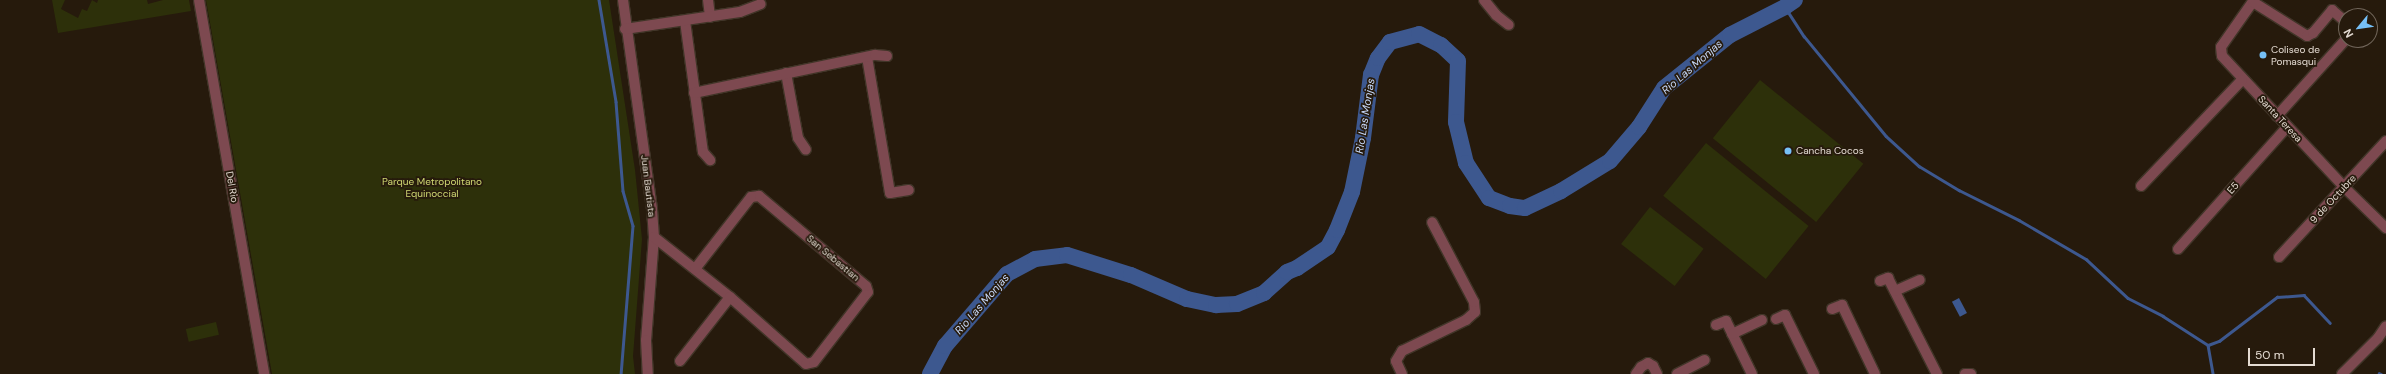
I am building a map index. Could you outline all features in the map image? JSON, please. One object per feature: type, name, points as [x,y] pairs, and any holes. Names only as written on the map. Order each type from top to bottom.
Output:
[{"type":"street","name":"Del Rio","points":[[199,0],[264,374]]},
{"type":"street","name":"Juan Bautista","points":[[623,0],[625,29],[649,189],[654,238],[646,340],[648,374]]},
{"type":"street","points":[[708,0],[710,17]]},
{"type":"street","points":[[1484,0],[1496,15],[1509,25]]},
{"type":"street","points":[[2253,1],[2306,36],[2313,33],[2332,10],[2338,15]]},
{"type":"street","name":"Santa Teresa","points":[[2253,1],[2220,50],[2222,56],[2242,80],[2344,187],[2386,228]]},
{"type":"street","points":[[625,29],[685,22],[740,12],[761,4]]},
{"type":"street","points":[[685,22],[703,152],[710,160]]},
{"type":"street","points":[[2277,116],[2338,48]]},
{"type":"street","points":[[694,93],[867,57],[875,54],[886,56]]},
{"type":"street","points":[[867,57],[890,193],[909,190]]},
{"type":"street","points":[[786,73],[798,138],[806,150]]},
{"type":"street","points":[[2142,186],[2242,80]]},
{"type":"street","name":"E5","points":[[2178,249],[2287,127]]},
{"type":"street","name":"9 de Octubre","points":[[2279,257],[2386,140]]},
{"type":"street","name":"San Sebastian","points":[[654,238],[730,297],[806,364],[814,362],[868,292],[866,286],[759,196],[751,197],[695,269]]},
{"type":"street","points":[[1402,374],[1396,361],[1402,351],[1466,320],[1475,312],[1474,302],[1432,222]]},
{"type":"street","points":[[1880,281],[1888,278],[1937,374]]},
{"type":"street","points":[[1895,291],[1920,280]]},
{"type":"street","points":[[680,361],[730,297]]},
{"type":"street","points":[[1832,309],[1842,305],[1875,374]]},
{"type":"street","points":[[1776,319],[1785,315],[1814,374]]},
{"type":"street","points":[[1732,334],[1762,320]]},
{"type":"street","points":[[1716,325],[1726,321],[1752,374]]},
{"type":"street","points":[[2342,374],[2368,348],[2386,326]]},
{"type":"street","points":[[1677,374],[1705,360]]},
{"type":"street","points":[[1638,373],[1641,367],[1648,363],[1653,366],[1657,374]]},
{"type":"street","points":[[1965,374],[1971,374]]},
{"type":"green space","points":[[52,0],[65,0],[61,9],[78,18],[82,9],[87,11],[92,0],[97,3],[98,0],[147,0],[148,4],[163,0],[189,0],[191,11],[58,33]]},
{"type":"green space","name":"Parque Metropolitano Equinoccial","points":[[206,0],[609,0],[635,170],[642,239],[633,356],[635,374],[272,374]]},
{"type":"green space","name":"Cancha Cocos","points":[[1760,80],[1863,164],[1816,222],[1713,138]]},
{"type":"green space","points":[[1706,143],[1809,226],[1766,279],[1663,196]]},
{"type":"green space","points":[[1650,207],[1704,249],[1675,286],[1621,244]]},
{"type":"green space","points":[[216,322],[219,335],[189,342],[186,329]]},
{"type":"water","points":[[1959,298],[1967,313],[1960,317],[1952,302]]},
{"type":"waterway","points":[[599,0],[616,102],[623,191],[633,226],[621,374]]},
{"type":"waterway","name":"Rio Las Monjas","points":[[930,374],[945,346],[1007,274],[1035,259],[1067,255],[1131,275],[1187,299],[1216,305],[1237,304],[1264,293],[1287,272],[1297,268],[1328,247],[1337,230],[1352,192],[1363,138],[1371,75],[1378,58],[1390,42],[1419,34],[1441,45],[1458,61],[1456,122],[1466,163],[1489,198],[1510,206],[1525,208],[1561,191],[1610,161],[1639,127],[1664,88],[1730,35],[1785,7],[1795,0]]},
{"type":"waterway","points":[[1785,7],[1804,36],[1886,136],[1919,166],[1959,190],[2019,220],[2086,259],[2128,298],[2163,316],[2208,345],[2219,341],[2277,297],[2304,295],[2330,323]]},
{"type":"waterway","points":[[2208,345],[2213,374]]},
{"type":"place","name":"Coliseo de Pomasqui","points":[[2263,55]]},
{"type":"place","name":"Cancha Cocos","points":[[1788,151]]}]
